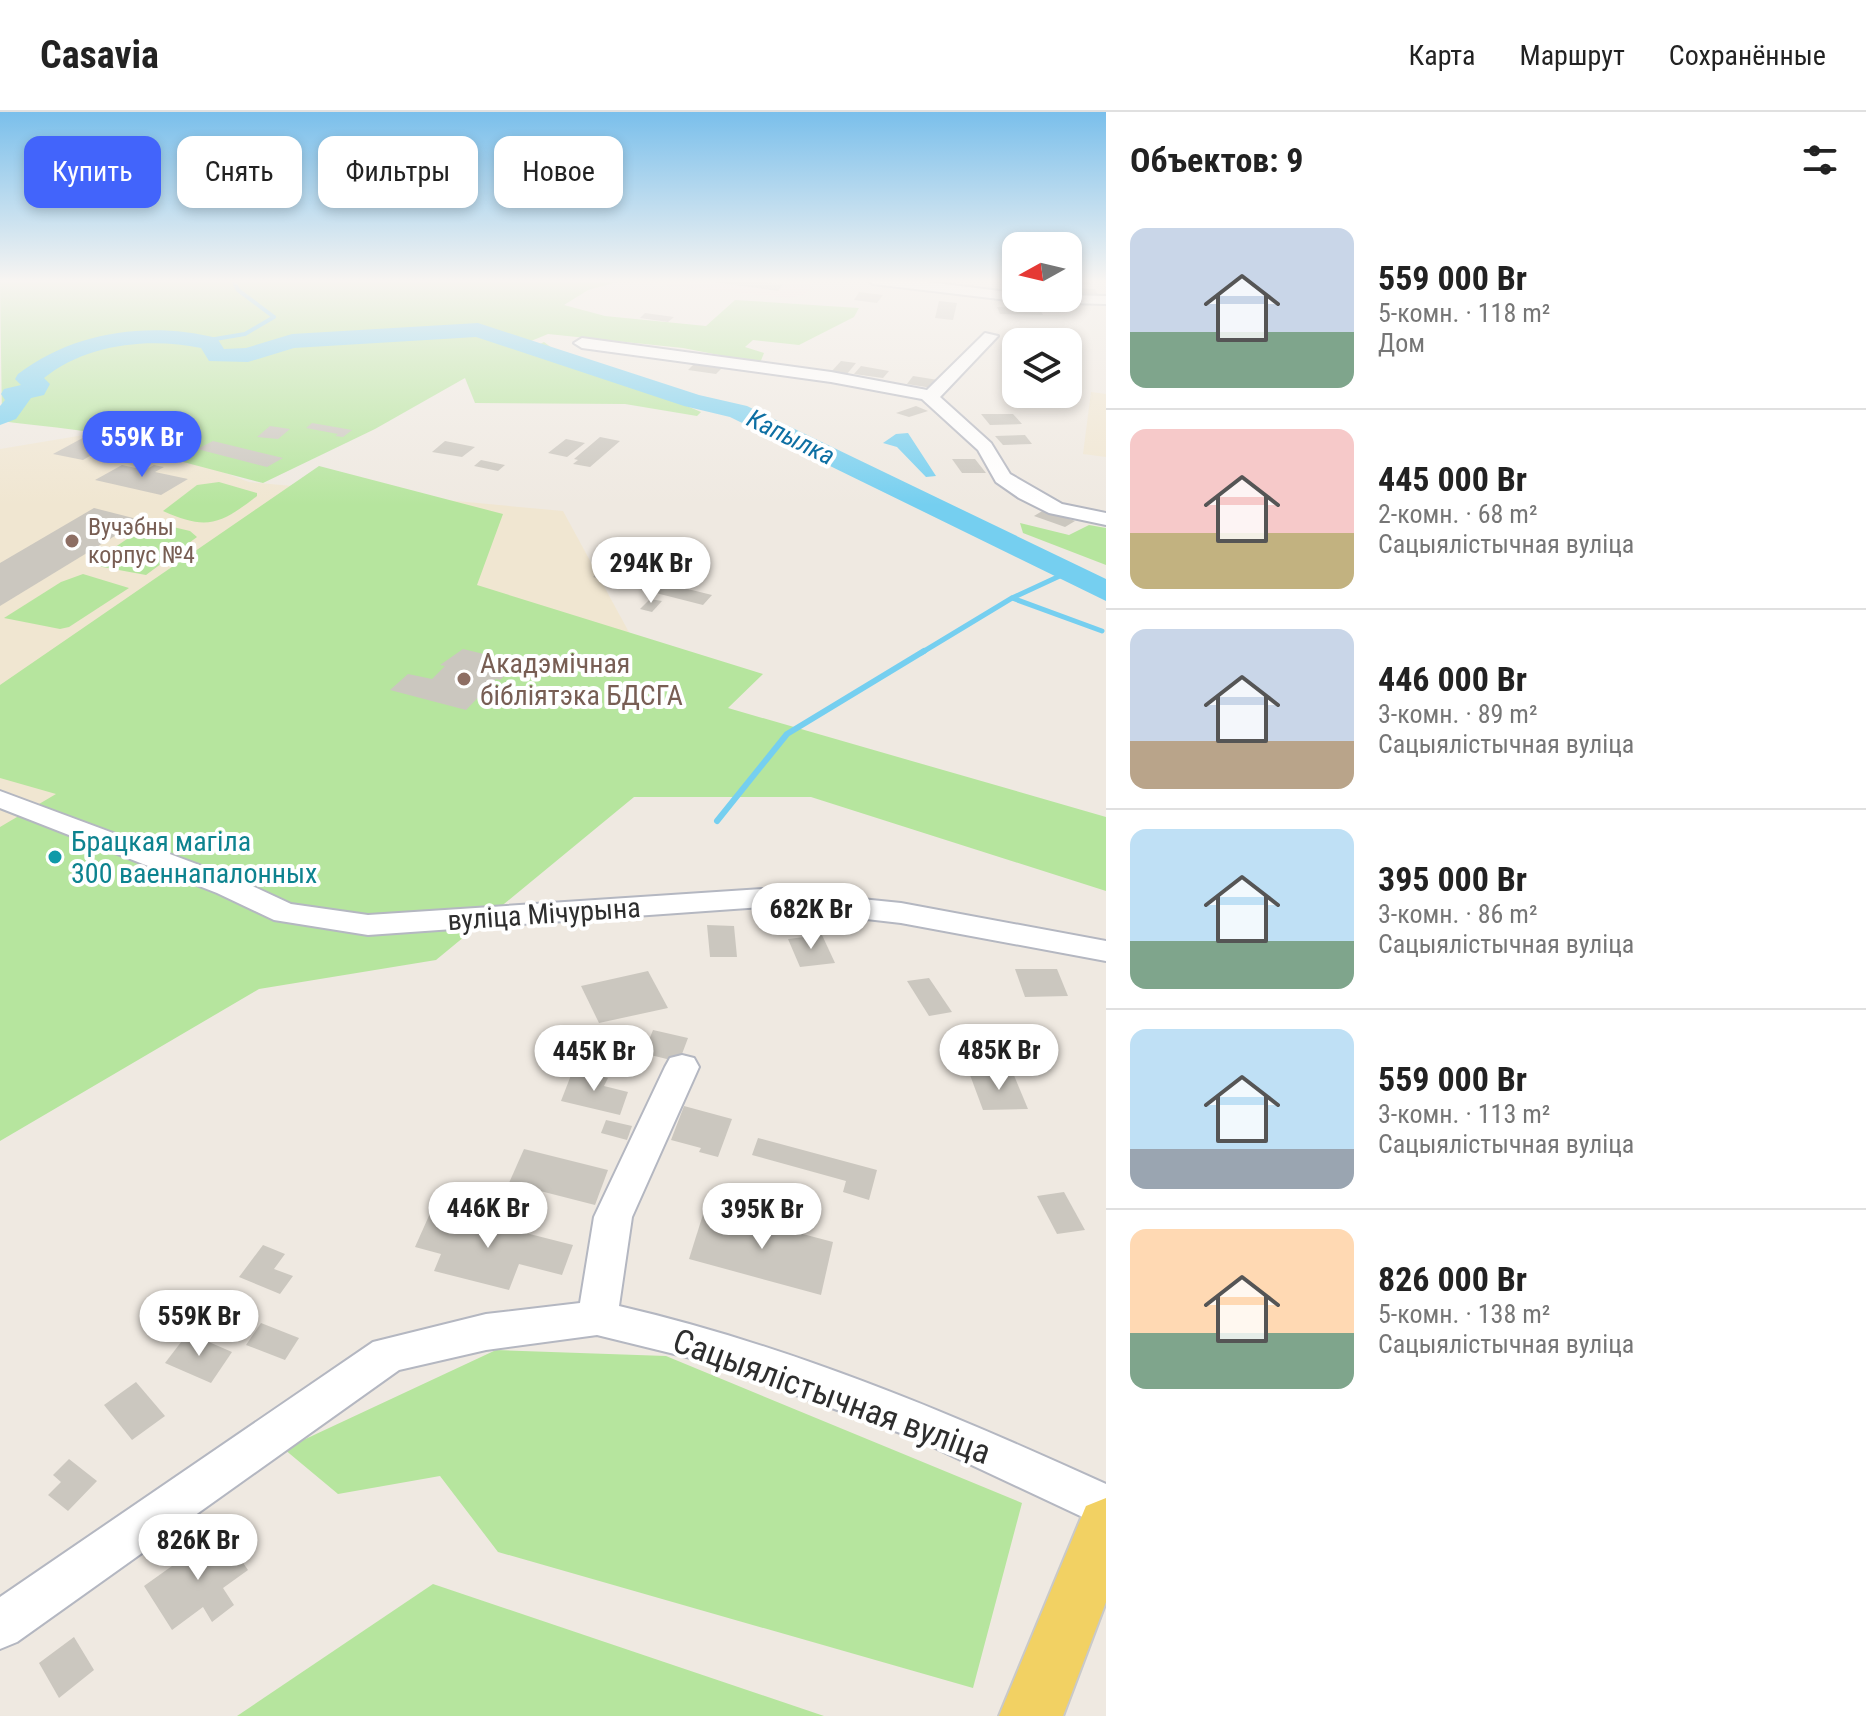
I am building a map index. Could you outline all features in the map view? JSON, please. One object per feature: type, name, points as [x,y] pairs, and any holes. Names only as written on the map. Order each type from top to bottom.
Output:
[{"type":"main road","points":[[1031,1716],[1106,1526]]},
{"type":"street","points":[[669,355],[831,377],[928,395],[937,392],[972,355]]},
{"type":"street","points":[[928,395],[985,447],[1003,478],[1056,509],[1106,519]]},
{"type":"street","name":"вуліца Мічурына","points":[[0,799],[227,886],[285,913],[368,925],[762,898],[901,913],[1106,951]]},
{"type":"street","points":[[597,1318],[613,1217],[682,1067]]},
{"type":"street","name":"Сацыялістычная вуліца","points":[[0,1625],[388,1355],[486,1332],[597,1318],[704,1343],[927,1423],[1106,1506]]},
{"type":"shaded area","points":[[1091,392],[1106,394],[1106,457],[1083,454]]},
{"type":"shaded area","points":[[90,434],[168,451],[249,482],[563,511],[692,748],[0,868],[0,449]]},
{"type":"green space","points":[[1,355],[563,355],[600,374],[701,412],[697,416],[625,404],[475,403],[465,378],[375,429],[263,483],[172,459],[155,449],[114,436],[2,421]]},
{"type":"green space","points":[[718,355],[763,355],[760,363]]},
{"type":"green space","points":[[319,466],[503,514],[477,585],[763,674],[728,708],[1106,817],[1106,891],[811,797],[634,797],[436,960],[259,989],[0,1141],[0,827],[56,794],[0,778],[0,685]]},
{"type":"green space","points":[[219,482],[257,493],[257,496],[233,513],[213,522],[191,521],[163,511],[197,485]]},
{"type":"green space","points":[[152,522],[190,531],[197,537],[146,575],[97,566],[104,561],[105,554]]},
{"type":"green space","points":[[1020,523],[1069,535],[1089,525],[1106,528],[1106,565],[1023,533]]},
{"type":"green space","points":[[83,574],[129,588],[69,627],[60,629],[4,618],[61,582]]},
{"type":"green space","points":[[496,1350],[666,1356],[1022,1503],[973,1688],[498,1552],[440,1476],[338,1494],[284,1449]]},
{"type":"green space","points":[[433,1584],[824,1716],[237,1716]]},
{"type":"water","points":[[908,433],[936,476],[926,477],[897,447],[883,443],[896,434]]},
{"type":"building","points":[[841,361],[856,363],[847,374],[831,372]]},
{"type":"building","points":[[695,363],[723,367],[716,374],[688,370]]},
{"type":"building","points":[[861,366],[889,371],[883,378],[854,374]]},
{"type":"building","points":[[913,376],[938,380],[932,388],[907,384]]},
{"type":"building","points":[[916,406],[928,411],[909,417],[896,413]]},
{"type":"building","points":[[981,414],[1013,414],[1022,424],[990,425]]},
{"type":"building","points":[[312,423],[352,430],[343,437],[335,436],[338,434],[306,428]]},
{"type":"building","points":[[270,426],[290,429],[278,439],[257,437]]},
{"type":"building","points":[[90,434],[138,443],[115,457],[95,453],[83,460],[53,454]]},
{"type":"building","points":[[1025,435],[1032,444],[1003,445],[995,436]]},
{"type":"building","points":[[600,437],[620,441],[590,467],[573,464],[578,460],[574,459]]},
{"type":"building","points":[[566,439],[585,443],[567,457],[548,453]]},
{"type":"building","points":[[213,441],[283,458],[267,467],[197,449]]},
{"type":"building","points":[[445,441],[475,447],[462,457],[432,452]]},
{"type":"building","points":[[952,459],[975,459],[986,473],[962,473]]},
{"type":"building","points":[[481,460],[505,465],[498,471],[474,466]]},
{"type":"building","points":[[122,465],[145,470],[154,465],[164,467],[155,472],[188,479],[161,495],[95,480]]},
{"type":"building","name":"Вучэбны корпус №4","points":[[94,508],[141,520],[0,606],[0,563]]},
{"type":"building","points":[[1044,510],[1075,521],[1065,527],[1034,516]]},
{"type":"building","points":[[603,568],[712,595],[703,605],[593,577]]},
{"type":"building","points":[[650,599],[662,601],[652,612],[640,609]]},
{"type":"building","name":"Акадэмічная бібліятэка БДСГА","points":[[463,649],[513,661],[508,666],[513,668],[500,680],[496,679],[466,710],[390,690],[408,674],[432,679],[445,666],[440,665]]},
{"type":"building","points":[[707,925],[734,926],[737,957],[710,957]]},
{"type":"building","points":[[822,935],[835,963],[800,967],[788,939]]},
{"type":"building","points":[[1015,969],[1057,969],[1068,996],[1025,997]]},
{"type":"building","points":[[648,971],[668,1008],[599,1023],[581,986]]},
{"type":"building","points":[[929,978],[952,1012],[929,1016],[907,981]]},
{"type":"building","points":[[653,1030],[688,1038],[679,1062],[626,1049],[632,1035],[649,1040]]},
{"type":"building","points":[[573,1070],[608,1078],[604,1086],[628,1092],[620,1115],[561,1101]]},
{"type":"building","points":[[1013,1073],[1028,1109],[983,1110],[970,1075]]},
{"type":"building","points":[[684,1106],[732,1119],[718,1157],[699,1152],[701,1148],[671,1140]]},
{"type":"building","points":[[606,1120],[632,1126],[627,1140],[601,1133]]},
{"type":"building","points":[[758,1138],[877,1170],[869,1200],[843,1192],[846,1181],[752,1155]]},
{"type":"building","points":[[524,1149],[608,1170],[595,1205],[509,1183]]},
{"type":"building","points":[[1064,1192],[1085,1230],[1057,1234],[1037,1196]]},
{"type":"building","points":[[705,1208],[833,1242],[821,1295],[689,1259]]},
{"type":"building","points":[[432,1209],[573,1245],[562,1275],[519,1264],[509,1290],[434,1271],[441,1254],[415,1247]]},
{"type":"building","points":[[263,1245],[285,1254],[274,1269],[293,1276],[280,1294],[239,1277]]},
{"type":"building","points":[[261,1323],[299,1338],[285,1360],[246,1345]]},
{"type":"building","points":[[188,1333],[232,1352],[211,1383],[165,1363]]},
{"type":"building","points":[[136,1382],[165,1416],[132,1440],[104,1405]]},
{"type":"building","points":[[69,1459],[97,1481],[68,1511],[48,1495],[61,1482],[53,1475]]},
{"type":"building","points":[[221,1531],[248,1570],[223,1588],[234,1605],[212,1622],[203,1607],[172,1630],[144,1586]]},
{"type":"building","points":[[74,1637],[94,1670],[59,1698],[39,1663]]},
{"type":"waterway","name":"Капылка","points":[[0,417],[7,414],[19,398],[13,394],[35,390],[38,384],[27,379],[63,355]]},
{"type":"waterway","name":"Капылка","points":[[216,355],[248,355]]},
{"type":"waterway","name":"Капылка","points":[[553,355],[693,401],[738,411],[1106,591]]},
{"type":"waterway","points":[[1012,598],[1064,574]]},
{"type":"waterway","points":[[921,653],[1012,598]]},
{"type":"waterway","points":[[1012,598],[1102,631]]},
{"type":"waterway","points":[[717,821],[787,734],[924,651]]},
{"type":"place","name":"Вучэбны корпус №4","points":[[72,541]]},
{"type":"place","name":"Акадэмічная бібліятэка БДСГА","points":[[464,679]]},
{"type":"place","name":"Брацкая магіла 300 ваеннапалонных","points":[[55,857]]}]
